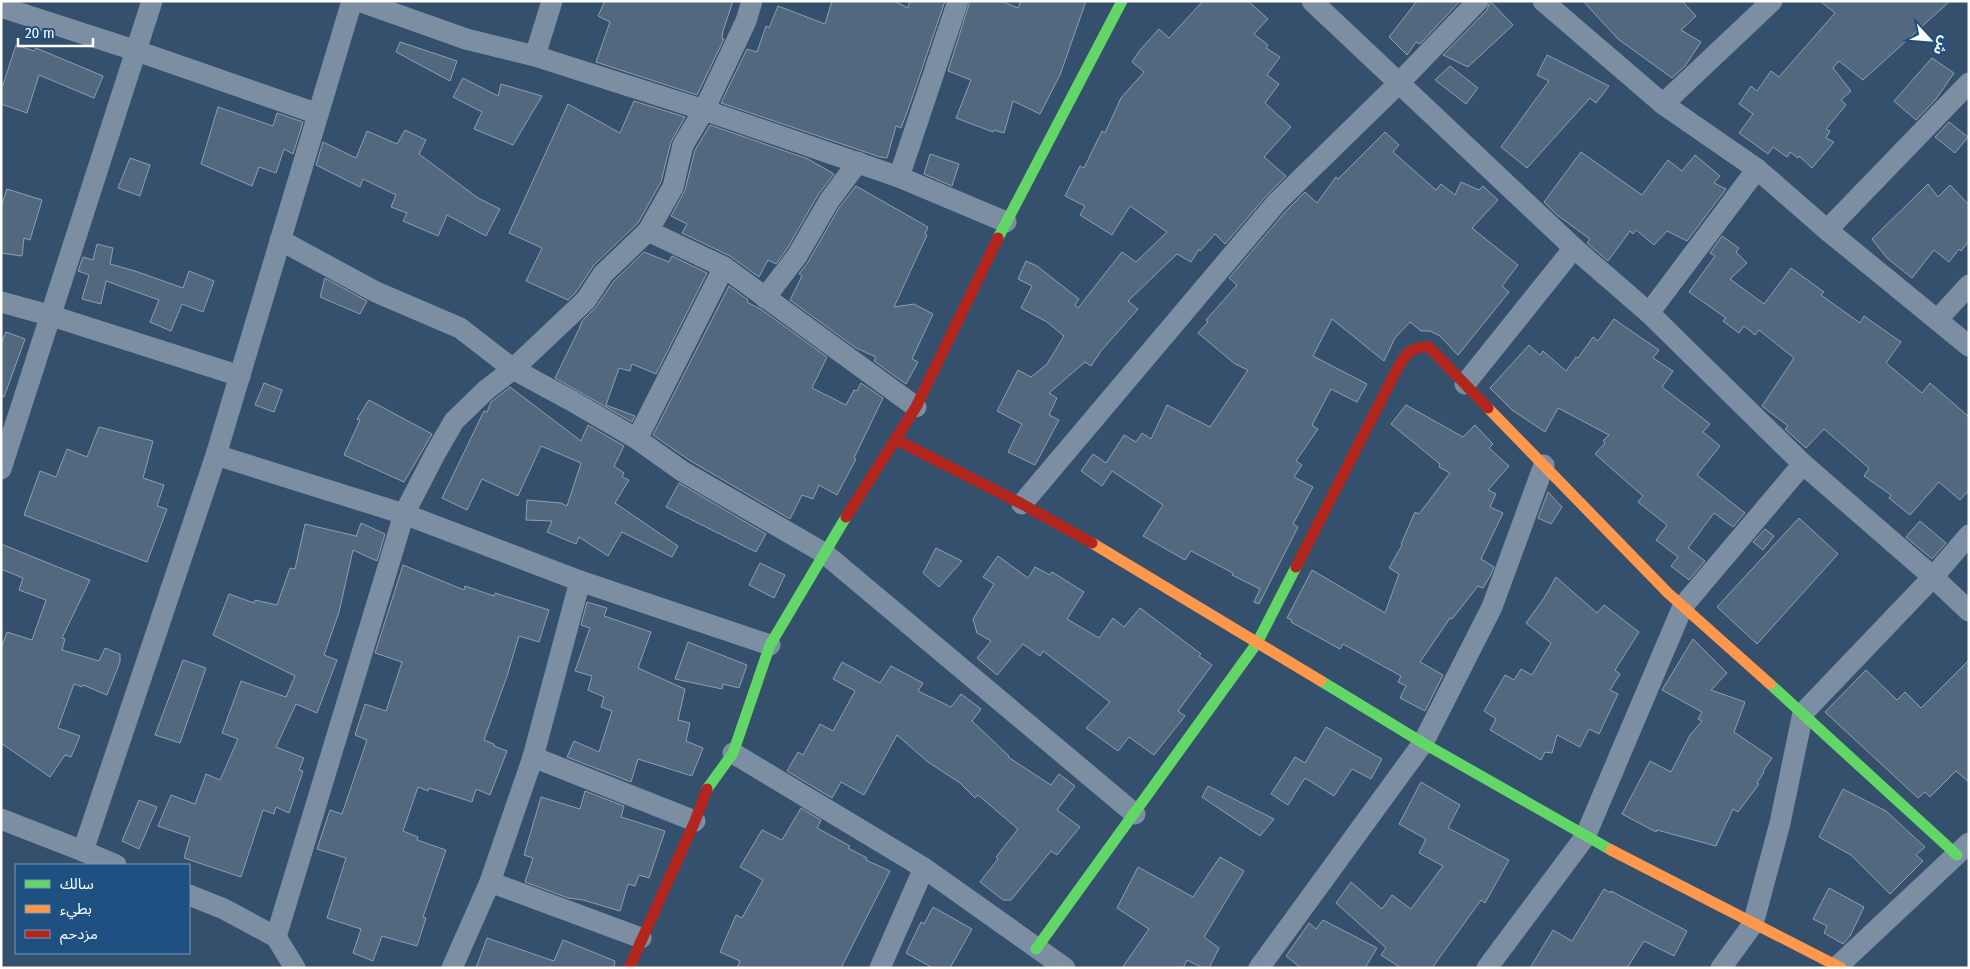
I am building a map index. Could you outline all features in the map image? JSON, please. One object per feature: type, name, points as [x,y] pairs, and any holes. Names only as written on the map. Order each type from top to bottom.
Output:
[{"type":"street","points":[[1,470],[152,1]]},
{"type":"street","points":[[83,852],[216,455],[352,1]]},
{"type":"street","points":[[359,1],[466,39],[535,56],[858,162],[899,177],[1006,222]]},
{"type":"street","points":[[535,56],[552,1]]},
{"type":"street","points":[[276,937],[404,514],[454,421],[486,390],[513,369],[586,300],[603,274],[648,230],[673,187],[683,145],[704,110],[746,21],[752,1]]},
{"type":"street","points":[[899,177],[958,1]]},
{"type":"street","points":[[629,968],[695,821],[706,791],[733,753],[770,646],[824,553],[916,407],[1006,222],[1122,1]]},
{"type":"street","points":[[1312,1],[1574,248],[1649,314],[1803,464],[1933,576],[1969,611]]},
{"type":"street","points":[[1022,504],[1277,202],[1398,84],[1478,1]]},
{"type":"street","points":[[1543,1],[1663,104],[1757,169],[1827,230],[1969,346]]},
{"type":"street","points":[[1663,104],[1772,1]]},
{"type":"street","points":[[1,7],[137,51],[318,114]]},
{"type":"street","points":[[1827,230],[1969,83]]},
{"type":"street","points":[[765,298],[797,256],[829,202],[858,162]]},
{"type":"street","points":[[1649,314],[1757,169]]},
{"type":"street","points":[[648,230],[724,267],[916,407]]},
{"type":"street","points":[[280,240],[376,292],[460,328],[513,369],[638,439],[682,471],[824,553],[1135,814]]},
{"type":"street","points":[[1465,384],[1574,248]]},
{"type":"street","points":[[638,439],[724,267]]},
{"type":"street","points":[[1937,320],[1969,285]]},
{"type":"street","points":[[1,302],[52,316],[240,376]]},
{"type":"street","points":[[895,438],[1092,543],[1257,643],[1423,743],[1585,837],[1840,967],[1963,849],[1803,713],[1668,593],[1429,347],[1421,346],[1408,350],[1397,369],[1257,643],[1036,949]]},
{"type":"street","points":[[216,455],[404,514],[580,581],[770,646]]},
{"type":"street","points":[[1486,968],[1585,837],[1683,606],[1803,464]]},
{"type":"street","points":[[1259,968],[1423,743],[1492,607],[1544,465]]},
{"type":"street","points":[[1721,968],[1753,924],[1780,823],[1803,713],[1933,576],[1969,535]]},
{"type":"street","points":[[452,968],[490,882],[533,757],[580,581]]},
{"type":"street","points":[[733,753],[924,868],[1065,968]]},
{"type":"street","points":[[533,757],[695,821]]},
{"type":"street","points":[[1,819],[113,864]]},
{"type":"street","points":[[880,968],[924,868]]},
{"type":"street","points":[[490,882],[641,938]]},
{"type":"street","points":[[190,895],[224,910],[276,937],[295,968]]},
{"type":"building","points":[[605,1],[733,1],[723,31],[722,39],[724,39],[697,95],[596,62],[610,22],[598,16]]},
{"type":"building","points":[[832,1],[894,1],[908,8],[910,1],[945,1],[909,107],[901,128],[896,126],[887,158],[721,103],[747,49],[757,52],[766,26],[769,28],[778,6],[825,24]]},
{"type":"building","points":[[970,1],[1001,1],[1018,8],[1021,1],[1086,1],[1060,75],[1040,114],[1013,101],[1004,133],[994,130],[993,132],[956,118],[971,80],[948,71]]},
{"type":"building","points":[[1203,1],[1248,1],[1268,19],[1254,34],[1268,45],[1266,48],[1280,57],[1267,75],[1279,84],[1265,103],[1291,127],[1264,157],[1286,176],[1225,244],[1215,234],[1200,251],[1199,249],[1191,262],[1177,254],[1128,301],[1138,309],[1101,351],[1091,366],[1085,362],[1049,393],[1057,398],[1049,415],[1059,420],[1035,465],[1008,452],[1022,424],[997,411],[1018,370],[1031,377],[1047,364],[1064,336],[1047,322],[1021,308],[1032,286],[1018,279],[1026,261],[1037,266],[1079,299],[1075,305],[1078,308],[1122,252],[1136,262],[1167,232],[1130,206],[1112,235],[1080,215],[1085,206],[1065,196],[1080,166],[1084,168],[1102,131],[1105,133],[1121,98],[1144,72],[1132,62],[1140,50],[1159,29],[1169,38]]},
{"type":"building","points":[[1417,1],[1460,1],[1420,44],[1416,42],[1407,55],[1389,37]]},
{"type":"building","points":[[1490,1],[1513,25],[1468,67],[1443,55],[1487,10]]},
{"type":"building","points":[[1583,1],[1682,1],[1696,16],[1681,30],[1701,42],[1685,66],[1672,78],[1618,39]]},
{"type":"building","points":[[1820,1],[1950,1],[1863,80],[1839,61],[1833,68],[1851,91],[1841,100],[1846,105],[1826,129],[1830,131],[1826,138],[1834,142],[1812,168],[1799,156],[1798,158],[1790,152],[1787,157],[1773,147],[1768,154],[1739,133],[1753,114],[1739,104],[1751,86],[1757,91],[1771,71],[1779,77],[1835,13]]},
{"type":"building","points":[[400,42],[457,61],[450,81],[396,52]]},
{"type":"building","points":[[16,45],[34,51],[36,48],[103,76],[94,98],[39,75],[27,113],[1,104],[1,91]]},
{"type":"building","points":[[1547,55],[1609,86],[1596,103],[1590,98],[1527,168],[1501,147],[1549,81],[1537,75]]},
{"type":"building","points":[[1932,58],[1954,73],[1936,99],[1916,120],[1894,101]]},
{"type":"building","points":[[1450,66],[1478,88],[1466,104],[1435,80]]},
{"type":"building","points":[[463,78],[498,96],[501,84],[542,96],[513,145],[474,129],[482,112],[453,97]]},
{"type":"building","points":[[634,101],[685,117],[671,142],[661,182],[638,223],[594,265],[576,292],[568,300],[526,281],[542,248],[509,233],[568,104],[620,133]]},
{"type":"building","points":[[218,107],[273,126],[277,113],[303,122],[293,154],[284,149],[276,173],[259,167],[252,186],[201,164]]},
{"type":"building","points":[[1949,122],[1968,137],[1955,153],[1935,137]]},
{"type":"building","points":[[710,125],[808,159],[834,174],[818,195],[787,249],[776,264],[768,260],[759,277],[730,256],[682,233],[687,224],[671,216],[685,190],[695,150]]},
{"type":"building","points":[[405,130],[426,140],[419,154],[478,198],[500,209],[486,236],[447,215],[438,236],[403,221],[407,213],[391,207],[396,195],[363,179],[360,187],[316,165],[323,142],[356,158],[367,131],[397,144]]},
{"type":"building","points":[[1385,132],[1399,145],[1393,152],[1436,190],[1441,184],[1455,195],[1461,182],[1479,190],[1483,186],[1498,200],[1472,228],[1518,265],[1502,286],[1509,292],[1458,355],[1440,336],[1430,331],[1421,331],[1410,322],[1395,338],[1384,361],[1332,319],[1313,356],[1367,384],[1357,402],[1331,389],[1312,425],[1318,429],[1296,461],[1302,465],[1294,477],[1313,487],[1293,524],[1298,527],[1259,604],[1254,602],[1260,589],[1232,575],[1233,573],[1191,551],[1185,560],[1143,536],[1163,505],[1112,471],[1102,486],[1081,471],[1093,454],[1106,463],[1124,435],[1136,442],[1142,433],[1151,439],[1167,405],[1210,427],[1248,370],[1235,364],[1198,333],[1208,322],[1206,320],[1237,285],[1229,278],[1286,211],[1305,192],[1317,203],[1336,177],[1338,179]]},
{"type":"building","points":[[1581,152],[1642,195],[1668,160],[1682,171],[1695,155],[1720,176],[1714,183],[1726,189],[1687,241],[1667,231],[1654,245],[1636,230],[1633,234],[1630,231],[1608,261],[1587,243],[1590,239],[1557,215],[1544,202]]},
{"type":"building","points":[[930,154],[959,164],[952,186],[924,174]]},
{"type":"building","points":[[130,158],[150,165],[140,196],[118,188]]},
{"type":"building","points":[[1928,184],[1938,197],[1950,185],[1969,205],[1969,241],[1961,251],[1959,249],[1949,262],[1934,250],[1912,278],[1887,258],[1872,239]]},
{"type":"building","points":[[856,186],[928,227],[925,234],[927,235],[894,307],[914,304],[933,314],[912,359],[918,362],[906,384],[874,361],[876,357],[856,348],[790,300],[802,276],[799,274],[839,208]]},
{"type":"building","points":[[7,189],[42,200],[30,240],[24,238],[22,256],[1,253],[1,207]]},
{"type":"building","points":[[1722,236],[1739,248],[1736,252],[1747,263],[1730,279],[1764,304],[1791,268],[1824,292],[1821,295],[1860,323],[1864,316],[1901,342],[1886,363],[1922,393],[1930,383],[1969,417],[1969,490],[1960,500],[1939,482],[1910,515],[1889,498],[1891,495],[1864,476],[1869,468],[1824,429],[1806,448],[1785,429],[1788,426],[1762,406],[1794,358],[1759,330],[1755,335],[1744,326],[1739,333],[1723,321],[1726,318],[1689,292],[1715,256],[1710,253]]},
{"type":"building","points":[[97,244],[113,248],[110,264],[183,288],[189,271],[214,281],[203,312],[182,304],[171,331],[150,322],[159,300],[106,281],[101,304],[82,299],[89,275],[78,271],[83,257],[93,260]]},
{"type":"building","points":[[644,252],[669,262],[672,256],[707,273],[656,374],[632,364],[630,371],[619,368],[606,405],[635,416],[632,422],[555,378],[582,321],[596,307],[613,282]]},
{"type":"building","points":[[325,278],[367,301],[360,314],[320,297]]},
{"type":"building","points":[[729,286],[748,300],[747,302],[762,310],[827,357],[812,388],[846,405],[854,390],[857,391],[861,383],[883,398],[854,458],[856,459],[837,495],[819,485],[813,499],[802,495],[790,519],[689,460],[653,435]]},
{"type":"building","points":[[1614,319],[1659,350],[1653,358],[1673,371],[1662,387],[1710,424],[1703,432],[1720,446],[1697,475],[1745,513],[1733,527],[1714,513],[1688,548],[1705,561],[1689,580],[1671,566],[1678,557],[1656,540],[1667,525],[1638,502],[1643,496],[1595,454],[1605,443],[1603,441],[1609,435],[1558,408],[1545,432],[1512,410],[1490,388],[1529,345],[1540,355],[1543,351],[1566,371],[1593,337],[1598,341]]},
{"type":"building","points":[[6,332],[25,339],[4,397],[1,396],[1,344]]},
{"type":"building","points":[[264,383],[282,390],[274,412],[255,405]]},
{"type":"building","points":[[510,387],[581,441],[588,425],[624,446],[614,466],[624,473],[622,477],[629,480],[615,503],[678,546],[672,557],[622,532],[608,556],[579,537],[576,544],[547,532],[552,521],[526,520],[527,500],[561,503],[567,506],[581,463],[541,446],[518,496],[482,479],[467,510],[442,498],[484,411],[487,412],[491,402]]},
{"type":"building","points":[[369,400],[432,434],[404,482],[344,455],[360,420],[357,419]]},
{"type":"building","points":[[1406,405],[1463,437],[1475,425],[1493,444],[1489,448],[1509,466],[1488,490],[1496,494],[1490,507],[1503,513],[1481,559],[1494,567],[1490,576],[1483,588],[1478,586],[1452,619],[1450,618],[1420,662],[1443,675],[1425,711],[1400,698],[1406,686],[1398,682],[1401,676],[1343,644],[1340,649],[1287,618],[1312,570],[1385,613],[1399,574],[1389,568],[1402,545],[1415,512],[1419,514],[1450,473],[1439,467],[1440,464],[1391,424]]},
{"type":"building","points":[[99,427],[153,441],[143,478],[164,485],[157,506],[167,509],[147,562],[24,515],[40,471],[56,477],[67,449],[87,457]]},
{"type":"building","points":[[679,483],[766,534],[756,552],[666,507]]},
{"type":"building","points":[[1548,492],[1562,507],[1551,524],[1538,518]]},
{"type":"building","points":[[1799,518],[1838,554],[1757,644],[1717,607]]},
{"type":"building","points":[[1920,521],[1946,543],[1932,559],[1906,537]]},
{"type":"building","points":[[361,523],[385,534],[377,561],[353,550],[339,612],[324,655],[337,660],[317,713],[296,704],[276,747],[304,758],[299,770],[303,771],[289,813],[276,807],[274,814],[263,810],[241,877],[184,858],[190,837],[158,826],[171,795],[195,804],[206,774],[220,780],[238,739],[222,733],[241,681],[286,697],[295,676],[213,635],[229,594],[254,603],[255,600],[277,605],[290,568],[295,569],[305,524],[356,537]]},
{"type":"building","points":[[1765,529],[1774,536],[1763,550],[1753,542]]},
{"type":"building","points":[[1,544],[90,580],[62,638],[65,639],[62,650],[99,661],[105,648],[120,654],[120,662],[107,695],[83,685],[82,687],[74,684],[58,728],[80,736],[71,757],[65,755],[50,777],[1,743],[1,649],[7,632],[32,640],[46,600],[19,590],[23,578],[1,569]]},
{"type":"building","points":[[936,548],[962,561],[939,587],[923,573]]},
{"type":"building","points":[[998,556],[1028,578],[1035,567],[1050,575],[1052,572],[1084,592],[1067,619],[1099,638],[1113,618],[1124,627],[1140,608],[1201,654],[1199,656],[1212,665],[1178,711],[1185,716],[1154,755],[1129,737],[1118,751],[1086,728],[1110,702],[1043,651],[1040,656],[1023,644],[997,675],[977,658],[991,641],[977,633],[973,619],[994,584],[983,577]]},
{"type":"building","points":[[760,563],[785,575],[774,598],[749,585]]},
{"type":"building","points":[[403,565],[464,590],[465,586],[494,596],[495,593],[549,610],[539,642],[519,636],[484,740],[507,751],[490,795],[476,789],[472,802],[429,788],[428,791],[418,787],[403,831],[418,837],[417,840],[446,850],[423,917],[426,918],[417,946],[382,936],[373,961],[353,953],[361,929],[327,918],[346,858],[317,849],[330,810],[342,814],[367,740],[355,735],[365,704],[386,711],[402,662],[375,653]]},
{"type":"building","points":[[1556,577],[1597,613],[1604,605],[1639,632],[1615,670],[1620,674],[1610,690],[1618,694],[1599,734],[1589,729],[1580,747],[1557,735],[1552,753],[1545,752],[1541,760],[1490,730],[1496,719],[1484,711],[1505,675],[1514,680],[1521,669],[1532,675],[1551,643],[1526,623]]},
{"type":"building","points":[[587,602],[607,608],[604,616],[651,632],[638,668],[685,689],[678,720],[690,723],[686,741],[703,748],[692,776],[638,759],[631,782],[567,757],[574,741],[599,752],[612,711],[601,707],[604,697],[588,690],[592,676],[575,671],[590,628],[581,625]]},
{"type":"building","points":[[1693,639],[1727,673],[1711,690],[1745,702],[1734,732],[1772,758],[1757,783],[1759,784],[1738,812],[1733,809],[1716,846],[1657,830],[1656,832],[1622,814],[1650,761],[1671,772],[1690,735],[1702,721],[1698,719],[1702,712],[1662,690]]},
{"type":"building","points":[[688,642],[747,665],[739,688],[723,684],[722,689],[675,679]]},
{"type":"building","points":[[183,660],[206,668],[180,743],[155,735]]},
{"type":"building","points":[[1969,660],[1969,782],[1956,771],[1930,797],[1925,792],[1918,798],[1825,712],[1866,670],[1897,700],[1905,692],[1921,708]]},
{"type":"building","points":[[842,662],[880,683],[891,666],[923,683],[918,691],[951,707],[961,694],[981,709],[972,721],[1008,757],[1051,785],[1059,774],[1075,786],[1057,810],[1080,827],[1057,855],[1051,851],[1011,900],[1003,900],[980,882],[998,859],[996,857],[1018,829],[978,795],[975,798],[960,783],[928,762],[897,735],[864,795],[841,782],[832,798],[787,771],[798,752],[803,755],[820,724],[833,731],[855,691],[833,679]]},
{"type":"building","points":[[1326,727],[1382,759],[1371,779],[1352,769],[1334,796],[1305,778],[1288,805],[1271,794],[1295,757],[1305,763]]},
{"type":"building","points":[[1421,782],[1460,805],[1448,828],[1509,860],[1485,903],[1481,900],[1432,968],[1401,968],[1381,955],[1386,948],[1336,903],[1351,882],[1382,909],[1392,895],[1411,909],[1443,866],[1419,853],[1426,839],[1399,824]]},
{"type":"building","points":[[1208,786],[1274,819],[1260,836],[1202,797]]},
{"type":"building","points":[[1843,789],[1886,811],[1925,847],[1916,855],[1923,861],[1890,894],[1851,855],[1819,837]]},
{"type":"building","points":[[585,791],[624,806],[621,817],[665,831],[649,878],[639,875],[635,886],[628,884],[620,911],[583,900],[568,898],[525,882],[533,858],[524,855],[541,797],[580,809]]},
{"type":"building","points":[[139,800],[157,807],[139,849],[122,841]]},
{"type":"building","points":[[801,808],[821,820],[817,828],[850,846],[848,848],[867,858],[866,860],[890,871],[841,968],[737,968],[740,961],[720,952],[736,915],[742,918],[763,880],[740,867],[762,830],[782,840]]},
{"type":"building","points":[[1220,857],[1244,871],[1204,937],[1219,948],[1209,968],[1203,968],[1187,960],[1183,968],[1122,968],[1149,929],[1117,908],[1138,867],[1193,897]]},
{"type":"building","points":[[1829,888],[1864,907],[1850,936],[1843,944],[1824,933],[1827,926],[1813,919]]},
{"type":"building","points":[[1604,889],[1687,931],[1674,956],[1644,941],[1627,968],[1530,968],[1553,930],[1572,941]]},
{"type":"building","points":[[933,907],[972,929],[950,968],[933,968],[906,953],[921,922],[924,924]]},
{"type":"building","points":[[1323,920],[1377,948],[1365,968],[1301,968],[1286,956],[1309,923],[1316,929]]},
{"type":"building","points":[[487,938],[554,961],[563,940],[615,961],[614,968],[476,968]]},
{"type":"traffic: fast","points":[[998,238],[1122,1]]},
{"type":"traffic: fast","points":[[707,789],[733,753],[770,645],[846,517]]},
{"type":"traffic: fast","points":[[1036,949],[1257,643],[1296,567]]},
{"type":"traffic: fast","points":[[1321,681],[1423,743],[1611,850]]},
{"type":"traffic: fast","points":[[1770,684],[1957,855]]},
{"type":"traffic: slow","points":[[1488,408],[1668,593],[1770,684]]},
{"type":"traffic: slow","points":[[1092,543],[1321,681]]},
{"type":"traffic: slow","points":[[1611,850],[1841,968]]},
{"type":"traffic: jam","points":[[846,517],[916,407],[998,238]]},
{"type":"traffic: jam","points":[[1296,567],[1397,369],[1409,352],[1418,348],[1429,347],[1488,408]]},
{"type":"traffic: jam","points":[[895,439],[1022,504],[1092,543]]},
{"type":"traffic: jam","points":[[629,968],[695,821],[707,789]]}]
